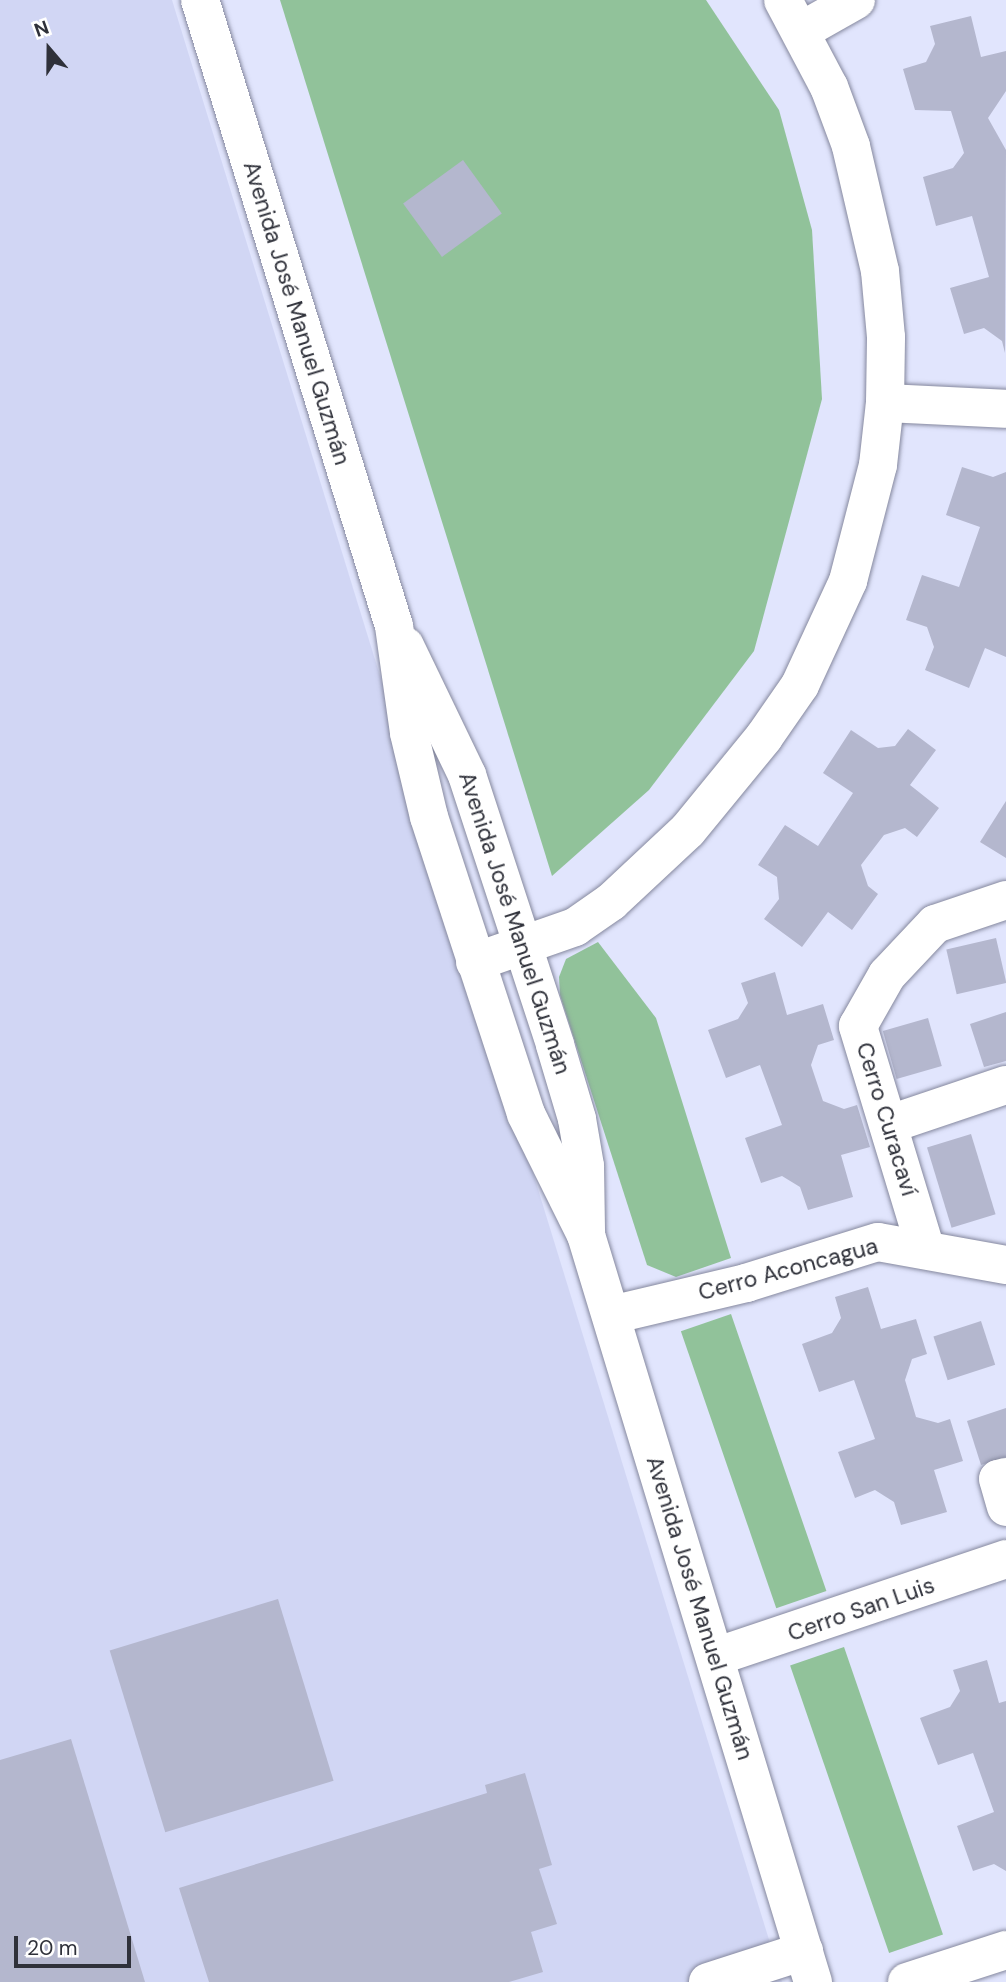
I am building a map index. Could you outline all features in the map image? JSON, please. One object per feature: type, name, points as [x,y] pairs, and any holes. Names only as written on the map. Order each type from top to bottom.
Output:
[{"type":"street","name":"Avenida José Manuel Guzmán","points":[[200,0],[394,626],[418,775],[475,962],[526,1114],[586,1235],[808,1966]]},
{"type":"street","points":[[475,962],[524,947],[575,926],[649,869],[726,788],[800,685],[831,624],[862,538],[878,465],[885,403],[886,337],[868,206],[847,134],[792,15],[856,0]]},
{"type":"street","points":[[885,403],[1006,409]]},
{"type":"street","name":"Avenida José Manuel Guzmán","points":[[394,626],[467,775],[524,947],[577,1119],[585,1166],[586,1235]]},
{"type":"street","name":"Cerro Curacaví","points":[[925,1247],[890,1124],[858,1026],[887,975],[935,924],[1006,900]]},
{"type":"street","points":[[890,1124],[1006,1085]]},
{"type":"street","name":"Cerro Aconcagua","points":[[611,1315],[746,1283],[856,1246],[887,1242],[925,1247],[1006,1265]]},
{"type":"street","points":[[1006,1477],[998,1479],[1006,1507]]},
{"type":"street","name":"Cerro San Luis","points":[[715,1657],[1006,1559]]},
{"type":"street","points":[[907,1982],[1006,1950]]},
{"type":"street","points":[[708,1982],[808,1966]]},
{"type":"shaded area","points":[[0,0],[172,0],[782,1982],[0,1982]]},
{"type":"green space","points":[[280,0],[706,0],[779,110],[812,230],[822,399],[754,651],[649,790],[552,876]]},
{"type":"green space","points":[[598,942],[656,1018],[731,1258],[676,1277],[647,1265],[560,995],[559,977],[566,959]]},
{"type":"green space","points":[[731,1314],[826,1591],[776,1608],[681,1331]]},
{"type":"green space","points":[[844,1647],[943,1934],[889,1953],[790,1666]]},
{"type":"building","points":[[971,16],[981,57],[1006,51],[1006,91],[988,118],[1006,150],[1005,353],[1002,341],[984,328],[964,334],[950,288],[989,277],[972,216],[936,226],[923,177],[953,168],[964,153],[951,111],[915,110],[903,69],[926,62],[935,44],[930,26]]},
{"type":"building","points":[[463,160],[502,213],[442,257],[403,203]]},
{"type":"building","points":[[962,467],[993,477],[1006,472],[1006,657],[985,648],[969,688],[925,670],[934,647],[927,627],[906,620],[922,575],[959,587],[980,527],[946,515]]},
{"type":"building","points":[[908,729],[936,750],[910,785],[939,808],[917,837],[905,828],[884,835],[861,865],[868,886],[878,894],[852,930],[828,912],[802,947],[764,919],[779,899],[777,877],[758,865],[785,825],[818,846],[853,793],[823,773],[851,730],[878,748],[895,746]]},
{"type":"building","points":[[1006,801],[1006,858],[980,842]]},
{"type":"building","points":[[996,938],[1006,983],[957,994],[946,949]]},
{"type":"building","points":[[775,972],[787,1015],[823,1004],[834,1040],[818,1045],[811,1065],[823,1101],[844,1109],[857,1105],[870,1147],[841,1155],[853,1197],[808,1210],[800,1187],[782,1176],[761,1183],[745,1138],[782,1125],[760,1065],[726,1078],[708,1030],[738,1019],[748,1003],[741,983]]},
{"type":"building","points":[[1006,1012],[1006,1061],[984,1067],[970,1024]]},
{"type":"building","points":[[928,1018],[942,1066],[897,1079],[883,1031]]},
{"type":"building","points":[[971,1134],[996,1214],[952,1228],[927,1147]]},
{"type":"building","points":[[868,1287],[881,1329],[916,1319],[927,1354],[912,1359],[905,1380],[916,1417],[938,1423],[950,1419],[963,1461],[934,1470],[947,1512],[901,1525],[894,1502],[875,1490],[855,1498],[838,1452],[875,1439],[854,1380],[819,1392],[802,1344],[832,1333],[841,1318],[835,1297]]},
{"type":"building","points":[[981,1321],[995,1365],[948,1380],[933,1336]]},
{"type":"building","points":[[1006,1408],[1006,1457],[981,1465],[967,1421]]},
{"type":"building","points":[[278,1599],[334,1781],[165,1832],[110,1650]]},
{"type":"building","points":[[987,1660],[999,1703],[1006,1701],[1006,1871],[994,1864],[973,1871],[957,1826],[994,1812],[973,1753],[938,1765],[920,1718],[950,1707],[960,1691],[953,1670]]},
{"type":"building","points":[[71,1739],[145,1982],[0,1982],[0,1760]]},
{"type":"building","points":[[525,1773],[552,1865],[539,1869],[557,1924],[531,1932],[543,1972],[509,1982],[209,1982],[179,1888],[487,1793],[485,1785]]}]
